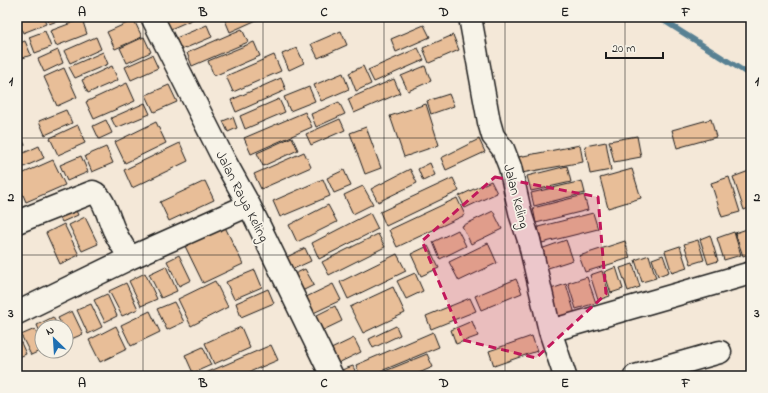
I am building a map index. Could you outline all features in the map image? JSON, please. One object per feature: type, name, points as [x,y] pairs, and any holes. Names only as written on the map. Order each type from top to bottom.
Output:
[{"type":"street","name":"Jalan Raya Keling","points":[[152,17],[223,158],[249,205],[332,376]]},
{"type":"street","name":"Jalan Keling","points":[[470,17],[489,122],[493,136],[503,149],[510,167],[550,330],[565,376]]},
{"type":"street","points":[[17,222],[93,192],[96,193],[101,199],[114,230],[130,258]]},
{"type":"street","points":[[17,313],[130,258],[249,205]]},
{"type":"street","points":[[550,330],[751,273]]},
{"type":"street","points":[[635,376],[720,352]]},
{"type":"highlighted area","points":[[495,177],[598,197],[606,294],[536,358],[463,340],[422,241]]},
{"type":"building","points":[[17,17],[44,17],[46,24],[23,33]]},
{"type":"building","points":[[47,17],[68,17],[49,24]]},
{"type":"building","points":[[160,17],[198,17],[166,31]]},
{"type":"building","points":[[231,17],[261,18],[230,32],[225,20]]},
{"type":"building","points":[[82,19],[87,34],[56,46],[50,31]]},
{"type":"building","points":[[134,20],[142,37],[115,49],[107,32]]},
{"type":"building","points":[[207,25],[212,37],[181,50],[176,38]]},
{"type":"building","points":[[424,25],[430,37],[396,52],[391,39]]},
{"type":"building","points":[[242,29],[248,42],[192,66],[187,53]]},
{"type":"building","points":[[45,31],[51,47],[35,53],[29,37]]},
{"type":"building","points":[[341,31],[347,45],[318,58],[311,44]]},
{"type":"building","points":[[453,35],[459,50],[429,63],[423,48]]},
{"type":"building","points":[[96,37],[101,49],[70,63],[64,51]]},
{"type":"building","points":[[144,37],[151,52],[127,63],[120,48]]},
{"type":"building","points":[[25,41],[31,55],[17,60],[17,44]]},
{"type":"building","points":[[254,42],[260,56],[214,76],[208,61]]},
{"type":"building","points":[[297,48],[304,63],[289,70],[282,54]]},
{"type":"building","points":[[418,48],[424,60],[374,82],[368,70]]},
{"type":"building","points":[[58,50],[63,63],[44,72],[38,59]]},
{"type":"building","points":[[103,52],[108,64],[75,78],[69,67]]},
{"type":"building","points":[[152,55],[158,68],[131,80],[125,67]]},
{"type":"building","points":[[274,55],[281,71],[233,92],[226,76]]},
{"type":"building","points":[[112,66],[118,80],[88,93],[82,80]]},
{"type":"building","points":[[363,66],[371,84],[356,91],[349,73]]},
{"type":"building","points":[[425,66],[431,81],[408,91],[401,76]]},
{"type":"building","points":[[64,68],[77,97],[57,106],[44,77]]},
{"type":"building","points":[[343,73],[349,89],[321,101],[314,85]]},
{"type":"building","points":[[281,78],[286,90],[236,112],[231,100]]},
{"type":"building","points":[[394,79],[400,93],[354,113],[348,99]]},
{"type":"building","points":[[127,83],[135,101],[94,119],[86,102]]},
{"type":"building","points":[[169,85],[177,102],[154,112],[146,95]]},
{"type":"building","points":[[309,87],[315,101],[290,111],[284,97]]},
{"type":"building","points":[[449,94],[454,106],[431,114],[427,101]]},
{"type":"building","points":[[279,99],[285,112],[245,129],[240,116]]},
{"type":"building","points":[[339,102],[345,114],[316,127],[311,114]]},
{"type":"building","points":[[145,103],[150,114],[116,128],[111,118]]},
{"type":"building","points":[[426,104],[439,145],[404,157],[390,116]]},
{"type":"building","points":[[66,110],[72,123],[45,135],[39,121]]},
{"type":"building","points":[[305,112],[312,127],[251,154],[244,138]]},
{"type":"building","points":[[233,117],[237,128],[228,132],[223,121]]},
{"type":"building","points":[[340,119],[345,130],[311,145],[306,134]]},
{"type":"building","points":[[711,119],[716,137],[677,148],[672,130]]},
{"type":"building","points":[[106,120],[112,133],[99,139],[93,126]]},
{"type":"building","points":[[156,122],[166,143],[125,163],[115,142]]},
{"type":"building","points":[[78,125],[85,143],[58,155],[50,138]]},
{"type":"building","points":[[366,127],[381,168],[365,174],[350,133]]},
{"type":"building","points":[[17,131],[25,145],[17,148]]},
{"type":"building","points":[[637,136],[641,157],[614,162],[609,141]]},
{"type":"building","points":[[292,137],[298,150],[263,166],[257,153]]},
{"type":"building","points":[[479,139],[485,152],[446,170],[441,158]]},
{"type":"building","points":[[606,142],[611,170],[590,174],[585,146]]},
{"type":"building","points":[[180,143],[188,161],[132,188],[124,170]]},
{"type":"building","points":[[580,145],[583,162],[516,174],[513,158]]},
{"type":"building","points":[[39,146],[44,158],[17,170],[17,156]]},
{"type":"building","points":[[106,147],[113,163],[92,172],[85,156]]},
{"type":"building","points":[[304,152],[311,167],[261,189],[254,174]]},
{"type":"building","points":[[81,156],[88,172],[67,181],[60,165]]},
{"type":"building","points":[[53,160],[65,185],[26,202],[17,181],[17,176]]},
{"type":"building","points":[[430,163],[435,175],[423,181],[418,169]]},
{"type":"building","points":[[567,166],[571,182],[531,191],[527,176]]},
{"type":"building","points":[[410,169],[417,183],[378,202],[371,189]]},
{"type":"building","points":[[632,169],[641,198],[608,208],[600,178]]},
{"type":"building","points":[[344,170],[351,186],[334,193],[327,178]]},
{"type":"building","points":[[749,171],[751,177],[751,207],[744,210],[733,177]]},
{"type":"building","points":[[729,177],[740,212],[722,217],[711,183]]},
{"type":"building","points":[[453,178],[459,191],[386,226],[380,212]]},
{"type":"building","points":[[323,179],[330,196],[280,217],[273,201]]},
{"type":"building","points":[[205,181],[214,200],[169,221],[160,202]]},
{"type":"building","points":[[491,181],[497,193],[465,208],[459,196]]},
{"type":"building","points":[[582,181],[585,193],[534,206],[531,193]]},
{"type":"building","points":[[363,186],[373,204],[353,214],[344,195]]},
{"type":"building","points":[[584,195],[588,210],[536,223],[533,208]]},
{"type":"building","points":[[457,198],[465,215],[397,247],[389,230]]},
{"type":"building","points":[[73,204],[78,215],[62,222],[57,212]]},
{"type":"building","points":[[328,205],[337,222],[297,242],[289,225]]},
{"type":"building","points":[[493,211],[502,229],[471,244],[462,226]]},
{"type":"building","points":[[370,213],[378,229],[319,259],[312,243]]},
{"type":"building","points":[[593,213],[598,229],[542,243],[538,227]]},
{"type":"building","points":[[85,217],[98,244],[82,251],[69,225]]},
{"type":"building","points":[[64,224],[79,255],[60,264],[46,233]]},
{"type":"building","points":[[224,225],[243,264],[203,283],[184,244]]},
{"type":"building","points":[[747,229],[751,240],[751,253],[743,256],[735,233]]},
{"type":"building","points":[[458,230],[466,246],[440,259],[433,242]]},
{"type":"building","points":[[734,232],[741,255],[724,260],[717,238]]},
{"type":"building","points":[[378,234],[385,247],[329,275],[322,262]]},
{"type":"building","points":[[710,235],[718,261],[708,264],[700,239]]},
{"type":"building","points":[[566,240],[573,260],[545,269],[538,250]]},
{"type":"building","points":[[698,240],[704,260],[691,264],[684,244]]},
{"type":"building","points":[[625,241],[630,258],[585,272],[579,256]]},
{"type":"building","points":[[488,243],[497,263],[459,281],[449,262]]},
{"type":"building","points":[[428,246],[439,268],[421,276],[411,254]]},
{"type":"building","points":[[680,246],[687,268],[672,273],[665,251]]},
{"type":"building","points":[[305,248],[311,261],[289,271],[283,259]]},
{"type":"building","points":[[397,254],[406,271],[348,299],[340,282]]},
{"type":"building","points":[[179,255],[191,280],[179,286],[167,261]]},
{"type":"building","points":[[649,255],[656,278],[642,282],[635,260]]},
{"type":"building","points":[[663,255],[669,272],[658,276],[652,259]]},
{"type":"building","points":[[633,264],[640,287],[628,291],[620,268]]},
{"type":"building","points":[[166,266],[177,291],[161,298],[149,274]]},
{"type":"building","points":[[616,267],[623,289],[611,293],[604,272]]},
{"type":"building","points":[[305,269],[314,285],[296,294],[288,277]]},
{"type":"building","points":[[255,270],[262,287],[234,299],[226,282]]},
{"type":"building","points":[[602,271],[610,296],[598,300],[590,275]]},
{"type":"building","points":[[145,273],[157,299],[141,306],[129,281]]},
{"type":"building","points":[[415,273],[423,291],[406,299],[397,281]]},
{"type":"building","points":[[587,277],[596,303],[576,309],[568,283]]},
{"type":"building","points":[[516,279],[522,293],[481,310],[475,296]]},
{"type":"building","points":[[215,281],[228,307],[191,326],[178,299]]},
{"type":"building","points":[[126,283],[138,309],[122,316],[109,291]]},
{"type":"building","points":[[333,284],[341,300],[307,316],[300,300]]},
{"type":"building","points":[[566,284],[575,314],[555,320],[545,291]]},
{"type":"building","points":[[393,287],[405,313],[363,333],[350,307]]},
{"type":"building","points":[[268,289],[274,303],[241,317],[236,303]]},
{"type":"building","points":[[107,294],[117,316],[105,322],[94,300]]},
{"type":"building","points":[[470,298],[476,311],[431,329],[426,316]]},
{"type":"building","points":[[174,302],[184,322],[167,330],[157,309]]},
{"type":"building","points":[[91,304],[102,327],[88,334],[77,310]]},
{"type":"building","points":[[335,306],[342,321],[315,334],[309,319]]},
{"type":"building","points":[[72,311],[83,334],[74,338],[74,319],[58,318]]},
{"type":"building","points":[[150,311],[160,332],[131,346],[121,325]]},
{"type":"building","points":[[472,321],[478,336],[456,344],[451,330]]},
{"type":"building","points":[[116,326],[127,349],[100,362],[89,340]]},
{"type":"building","points":[[396,326],[400,335],[373,348],[369,339]]},
{"type":"building","points":[[241,327],[250,348],[214,364],[205,343]]},
{"type":"building","points":[[34,329],[34,354],[31,355],[21,335]]},
{"type":"building","points":[[433,332],[439,347],[369,376],[360,376],[356,365]]},
{"type":"building","points":[[18,336],[26,354],[17,358],[17,337]]},
{"type":"building","points":[[532,336],[537,351],[494,366],[489,351]]},
{"type":"building","points":[[354,338],[361,352],[334,365],[327,351]]},
{"type":"building","points":[[271,345],[278,360],[240,376],[199,376]]},
{"type":"building","points":[[203,347],[211,365],[193,373],[185,355]]},
{"type":"building","points":[[427,354],[433,367],[412,376],[373,376]]},
{"type":"building","points":[[353,366],[357,376],[338,376],[336,372]]},
{"type":"waterway","points":[[658,17],[750,75]]}]
